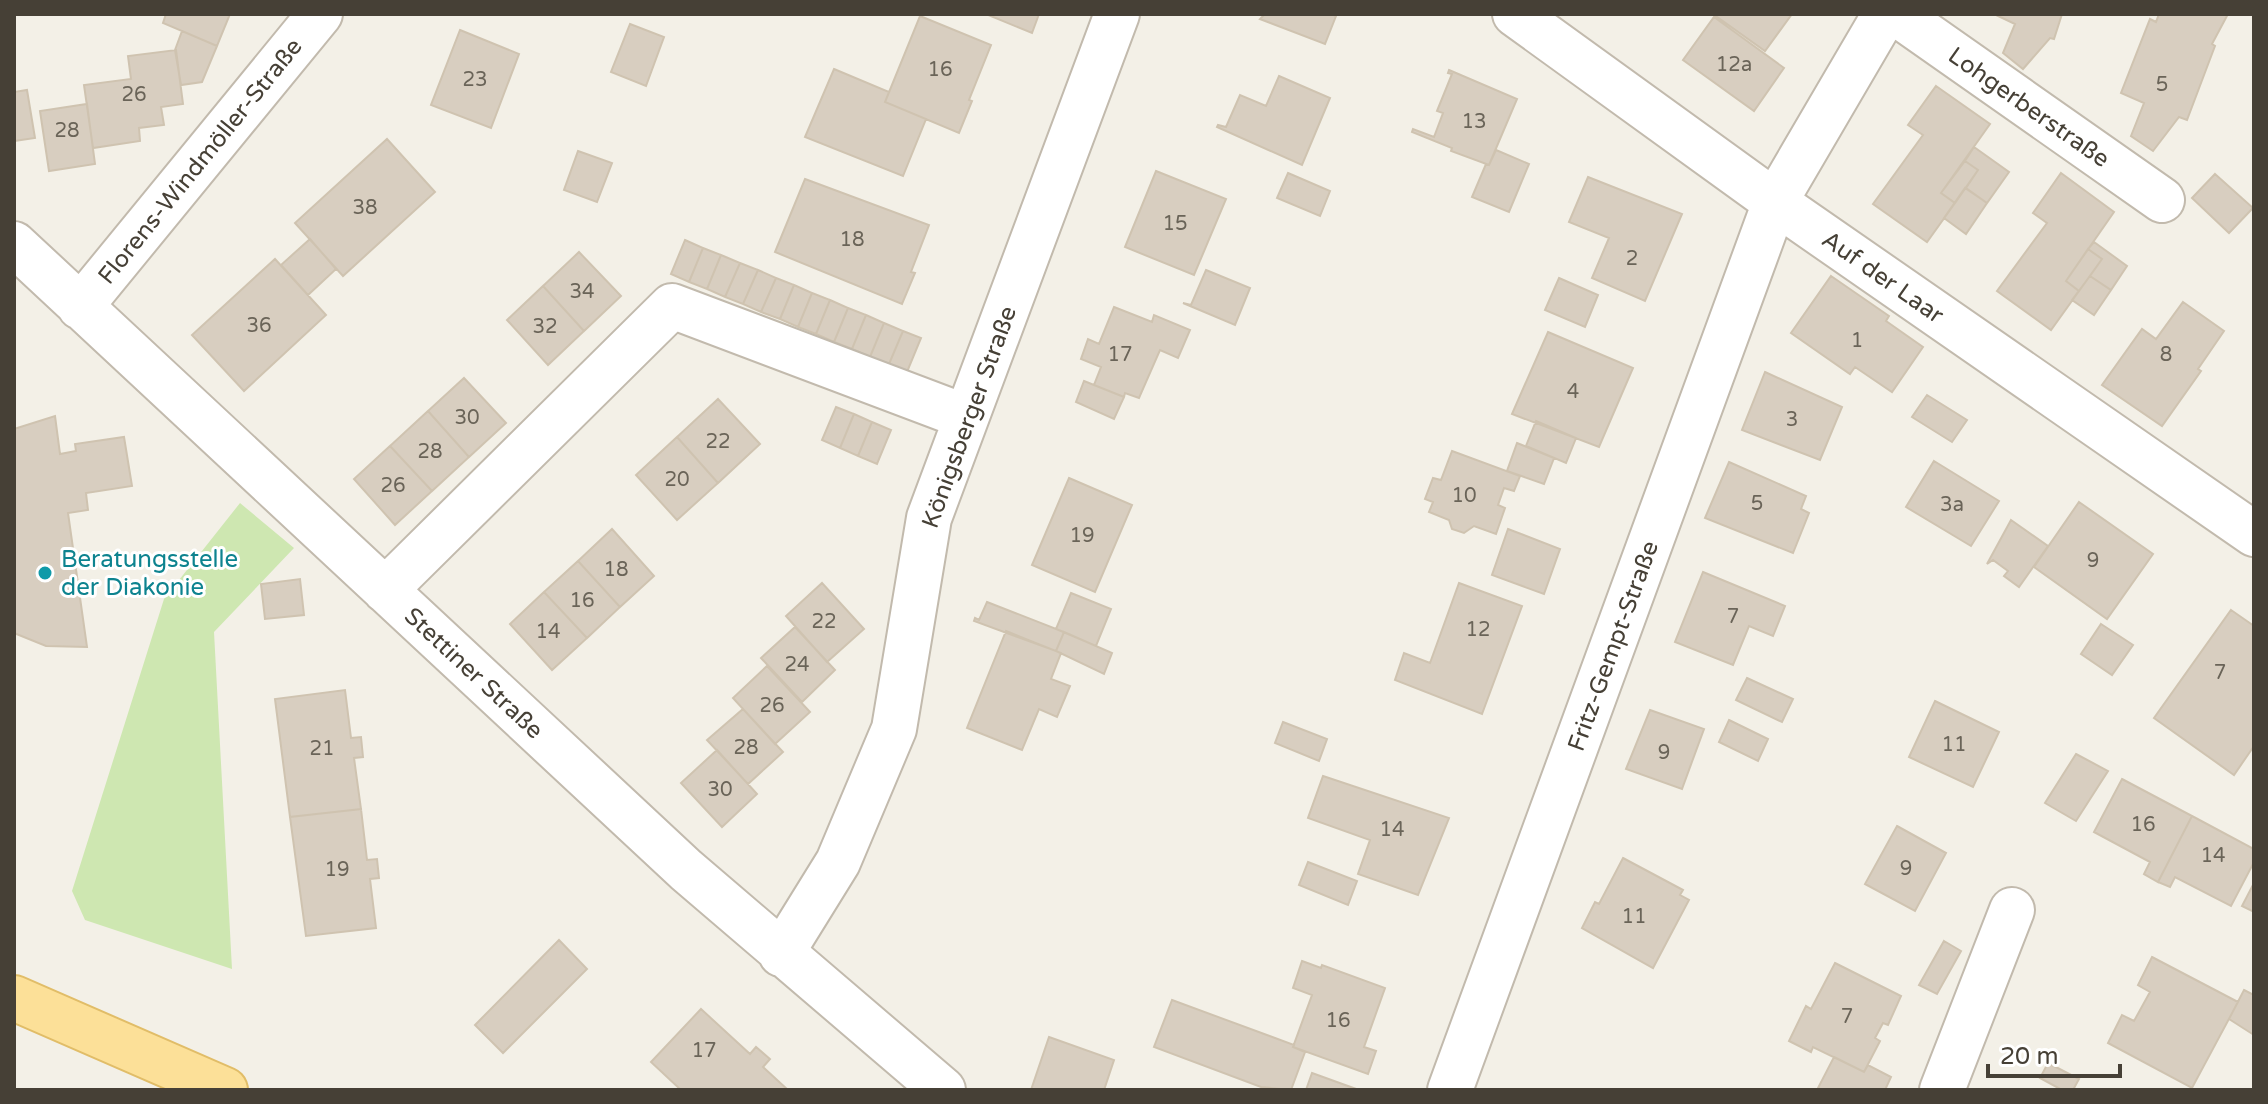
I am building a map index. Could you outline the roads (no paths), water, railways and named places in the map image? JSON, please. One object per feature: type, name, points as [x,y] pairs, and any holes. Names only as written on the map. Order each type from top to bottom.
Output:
[{"type":"main road","points":[[14,998],[225,1090]]},
{"type":"street","name":"Florens-Windmöller-Straße","points":[[80,307],[320,14]]},
{"type":"street","name":"Königsberger Straße","points":[[781,954],[838,862],[894,729],[929,518],[1117,14]]},
{"type":"street","name":"Auf der Laar","points":[[1515,14],[1775,202],[2254,534]]},
{"type":"street","name":"Fritz-Gempt-Straße","points":[[1450,1090],[1775,202],[1885,14]]},
{"type":"street","name":"Lohgerberstraße","points":[[1897,14],[2162,200]]},
{"type":"street","name":"Stettiner Straße","points":[[14,244],[686,870],[943,1090]]},
{"type":"street","points":[[385,590],[672,306],[966,417]]},
{"type":"street","points":[[1942,1090],[2012,910]]},
{"type":"place","name":"Beratungsstelle der Diakonie","points":[[45,573]]}]
